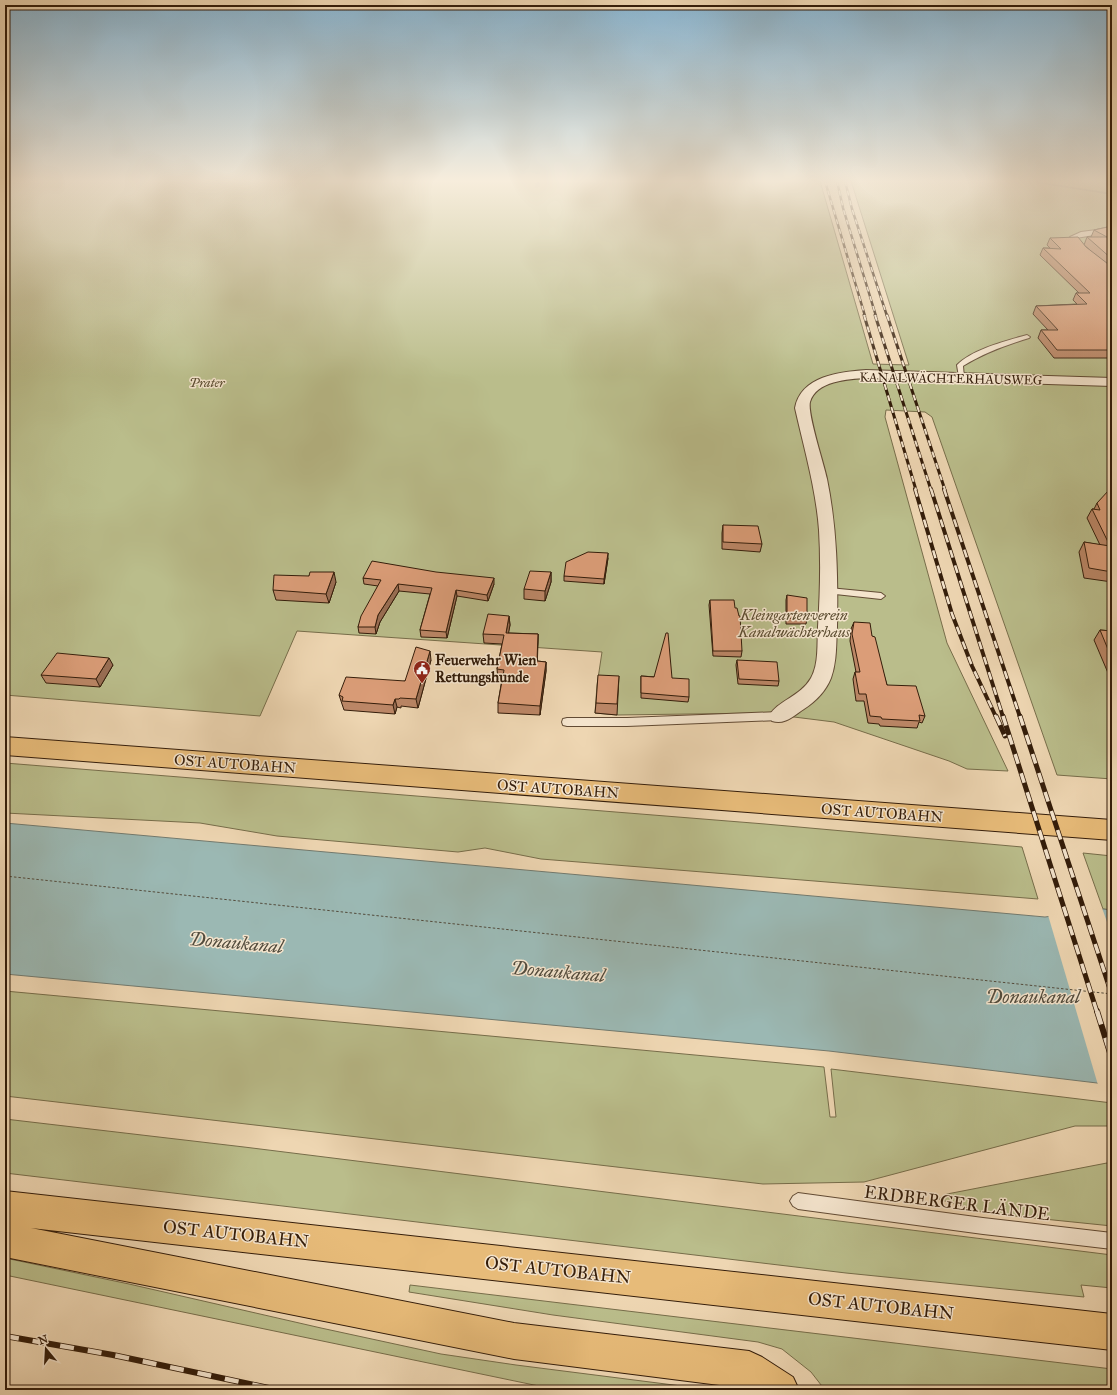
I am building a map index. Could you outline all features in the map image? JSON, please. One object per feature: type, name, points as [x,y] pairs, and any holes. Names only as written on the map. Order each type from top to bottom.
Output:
[{"type":"highway","name":"OST AUTOBAHN","points":[[5,746],[1112,830]]},
{"type":"highway","name":"OST AUTOBAHN","points":[[5,1208],[1112,1332]]},
{"type":"highway","points":[[5,1240],[514,1341],[749,1370],[780,1390]]},
{"type":"street","name":"KANALWÄCHTERHAUSWEG","points":[[779,716],[809,696],[821,679],[826,662],[829,591],[827,530],[819,478],[802,408],[803,401],[817,384],[840,377],[872,374],[1112,382]]},
{"type":"lane","points":[[1081,246],[1086,252]]},
{"type":"lane","points":[[962,377],[960,365],[971,358],[996,345],[1027,337]]},
{"type":"lane","points":[[829,591],[881,596]]},
{"type":"lane","points":[[567,722],[627,722],[779,716]]},
{"type":"lane","name":"ERDBERGER LÄNDE","points":[[798,1201],[983,1226],[1112,1241]]},
{"type":"green space","name":"Prater","points":[[5,246],[839,246],[873,364],[909,365],[872,246],[1112,246],[1112,779],[1057,775],[932,417],[925,412],[886,410],[885,417],[947,643],[1008,771],[967,769],[949,761],[834,722],[762,713],[617,715],[595,713],[597,685],[602,652],[297,631],[260,716],[5,695]]},
{"type":"green space","points":[[5,763],[765,824],[1022,847],[1038,899],[541,859],[485,848],[458,852],[277,836],[200,823],[5,813]]},
{"type":"green space","points":[[1083,853],[1112,856],[1112,910],[1103,909]]},
{"type":"green space","points":[[5,991],[824,1067],[830,1117],[836,1117],[831,1069],[1112,1103],[1112,1126],[1075,1126],[864,1182],[763,1184],[5,1096]]},
{"type":"green space","points":[[5,1119],[244,1147],[1112,1255],[1112,1288],[1081,1285],[1084,1297],[846,1273],[5,1173]]},
{"type":"green space","points":[[1112,1162],[1112,1226],[985,1213],[938,1199],[947,1194]]},
{"type":"green space","points":[[5,1258],[129,1284],[441,1354],[713,1390],[558,1390],[5,1275]]},
{"type":"green space","points":[[410,1285],[1112,1369],[1112,1390],[1057,1390],[1020,1386],[987,1386],[947,1387],[930,1390],[825,1390],[811,1372],[782,1349],[758,1342],[553,1315],[409,1292]]},
{"type":"water","name":"Donaukanal","points":[[5,823],[1045,917],[1103,909],[1112,910],[1112,1087],[1097,1083],[829,1051],[5,974]]},
{"type":"pier","points":[[1102,908],[1112,936],[1112,1089],[1098,1085],[1048,915]]},
{"type":"building","points":[[1058,246],[1085,246],[1112,267],[1112,350],[1057,350],[1041,330],[1058,330],[1036,306],[1087,304],[1076,293],[1090,293],[1043,248],[1061,249]]},
{"type":"building","points":[[1097,246],[1112,246],[1112,259]]},
{"type":"building","points":[[1109,490],[1112,490],[1112,572],[1089,568],[1084,542],[1110,546],[1092,509],[1100,510],[1097,503]]},
{"type":"building","points":[[723,525],[758,526],[762,544],[723,542]]},
{"type":"building","points":[[588,552],[608,553],[604,579],[564,576],[566,562]]},
{"type":"building","points":[[372,561],[436,572],[494,578],[487,595],[456,590],[446,632],[420,630],[432,588],[398,584],[378,615],[375,627],[358,627],[361,616],[381,580],[363,578]]},
{"type":"building","points":[[530,571],[551,572],[545,591],[524,589]]},
{"type":"building","points":[[310,572],[334,572],[326,594],[273,590],[274,575],[309,576]]},
{"type":"building","points":[[787,595],[807,598],[807,619],[787,618]]},
{"type":"building","points":[[710,600],[734,600],[735,608],[737,608],[740,616],[742,651],[713,651]]},
{"type":"building","points":[[488,614],[509,616],[506,633],[538,634],[537,661],[546,662],[540,706],[498,703],[504,670],[497,669],[504,635],[483,634]]},
{"type":"building","points":[[854,622],[870,623],[872,636],[875,637],[887,685],[916,686],[925,716],[919,715],[920,721],[882,719],[881,717],[870,716],[866,694],[859,694],[855,672],[860,672],[852,634]]},
{"type":"building","points":[[1100,630],[1112,631],[1112,659]]},
{"type":"building","points":[[666,633],[668,633],[672,678],[689,679],[689,697],[641,693],[641,676],[654,677]]},
{"type":"building","points":[[416,647],[430,651],[416,699],[395,699],[393,705],[342,701],[343,697],[339,695],[346,677],[405,681]]},
{"type":"building","points":[[57,653],[109,658],[96,679],[41,675]]},
{"type":"building","points":[[737,660],[777,662],[779,681],[739,679]]},
{"type":"building","points":[[598,675],[619,676],[617,704],[596,703]]},
{"type":"ferry route","points":[[5,876],[1112,994]]},
{"type":"railway","points":[[844,246],[865,316]]},
{"type":"railway","points":[[855,246],[876,316]]},
{"type":"railway","points":[[864,246],[887,316]]},
{"type":"railway","points":[[864,315],[916,490]]},
{"type":"railway","points":[[875,315],[931,490]]},
{"type":"railway","points":[[887,315],[945,490]]},
{"type":"railway","points":[[915,489],[952,614],[972,666],[996,717]]},
{"type":"railway","points":[[931,489],[1003,717]]},
{"type":"railway","points":[[944,489],[1020,717]]},
{"type":"railway","points":[[996,716],[1005,736]]},
{"type":"railway","points":[[1003,716],[1097,1012]]},
{"type":"railway","points":[[1020,716],[1112,995]]},
{"type":"railway","points":[[1097,1011],[1112,1059]]},
{"type":"railway","points":[[5,1336],[113,1355],[278,1390]]},
{"type":"place","name":"Feuerwehr Wien Rettungshunde","points":[[422,684]]},
{"type":"park label","name":"Kleingartenverein Kanalwächterhaus","points":[[794,624]]}]
